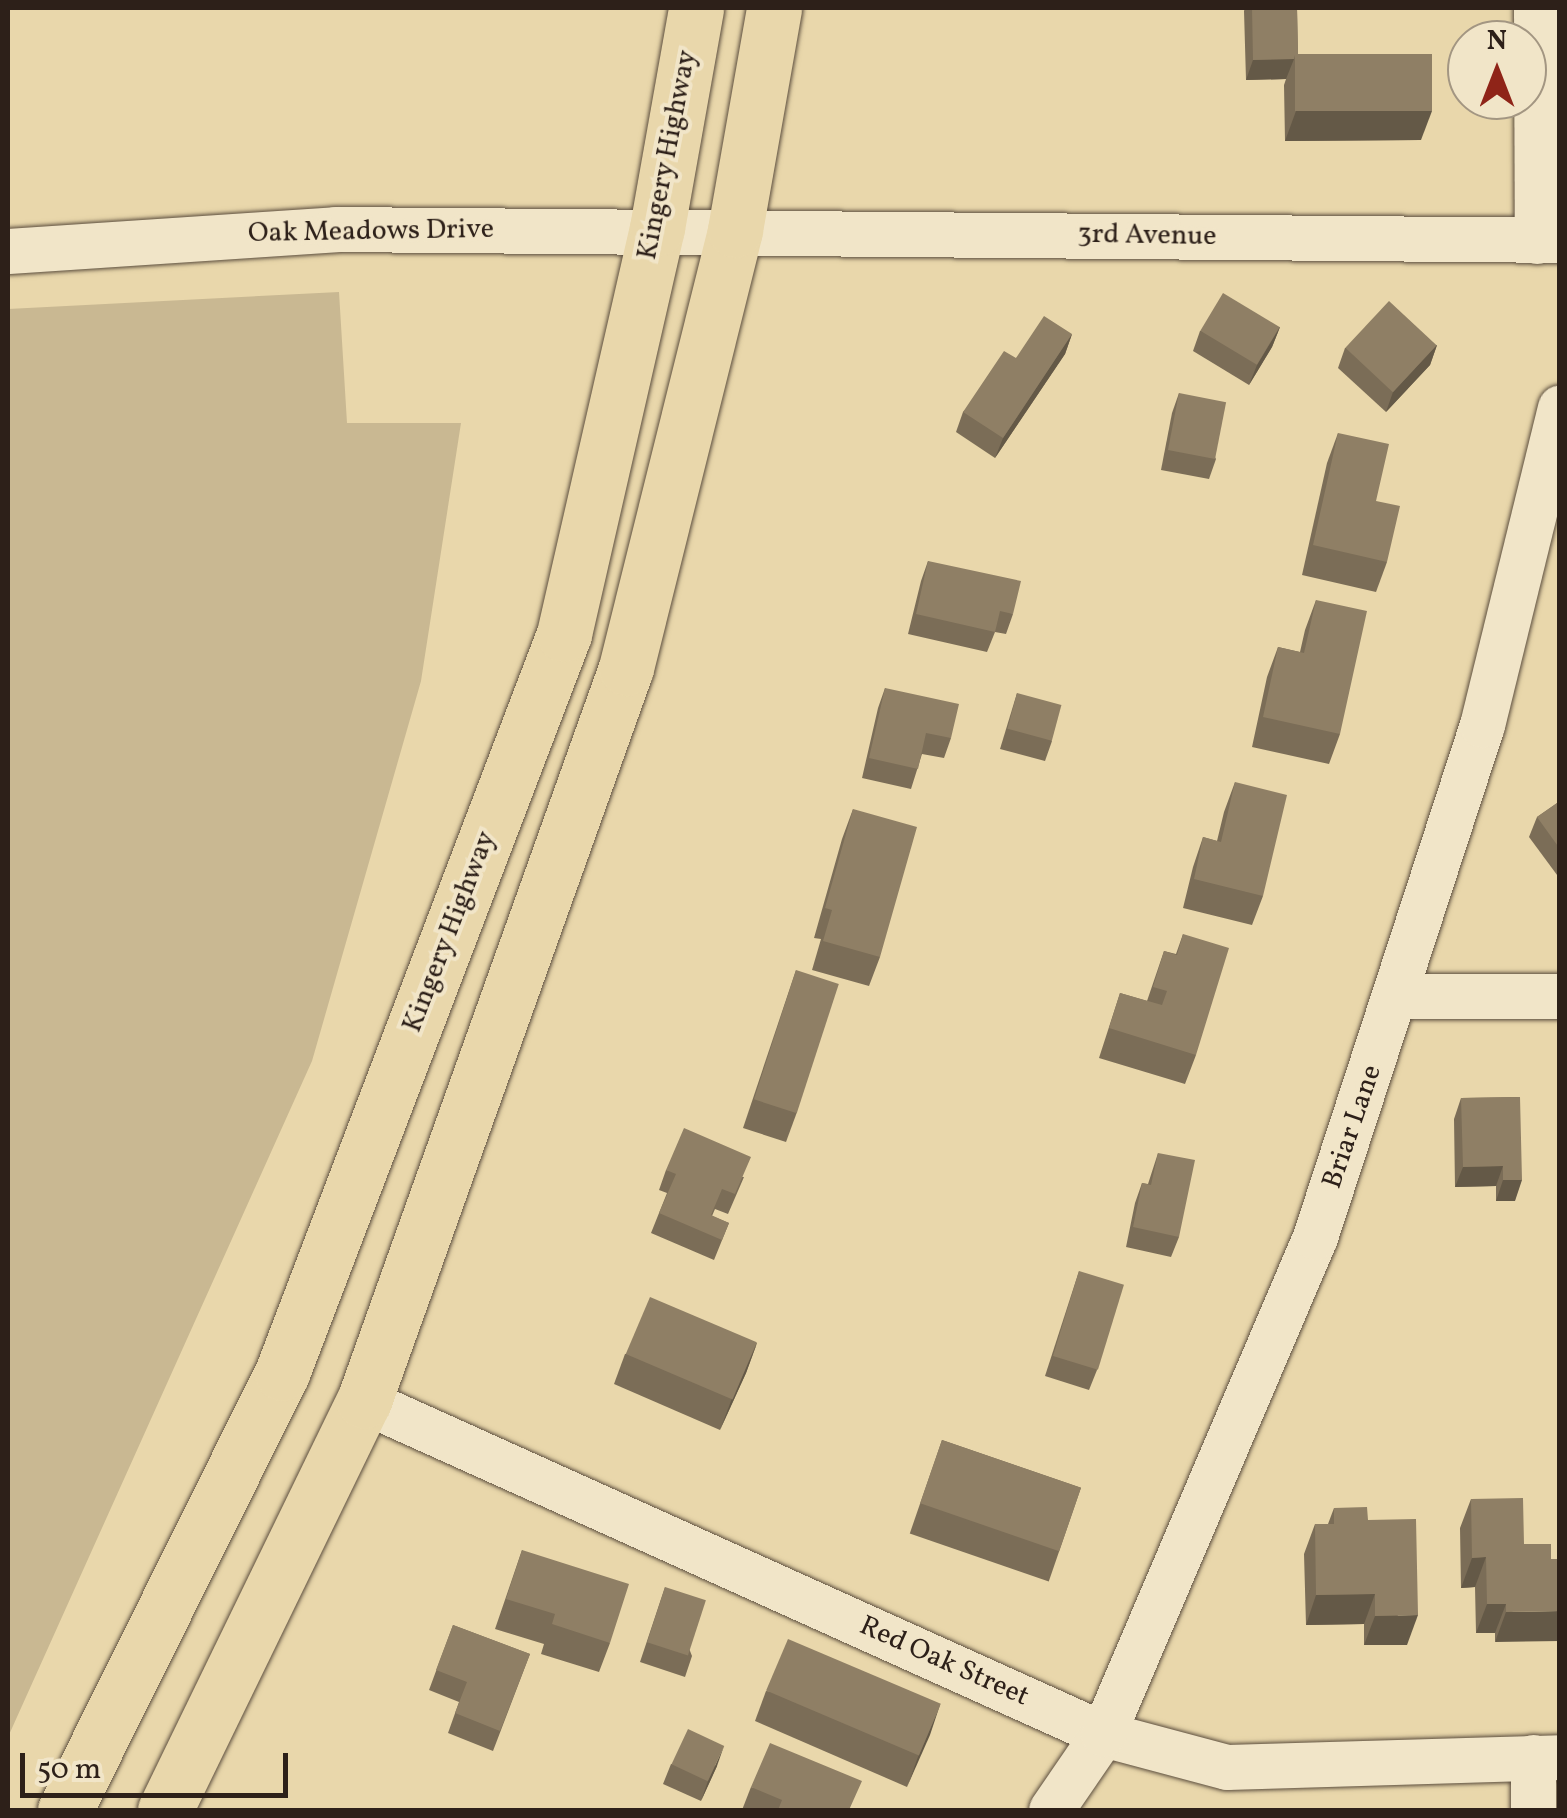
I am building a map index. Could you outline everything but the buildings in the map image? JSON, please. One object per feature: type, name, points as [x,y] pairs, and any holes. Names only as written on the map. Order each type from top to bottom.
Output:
[{"type":"highway","name":"Kingery Highway","points":[[65,1810],[282,1373],[564,634],[657,228],[696,8]]},
{"type":"highway","points":[[164,1810],[364,1400],[626,668],[735,230],[774,8]]},
{"type":"street","points":[[1536,8],[1548,241]]},
{"type":"street","name":"Oak Meadows Drive","points":[[8,251],[334,229],[735,230]]},
{"type":"street","name":"3rd Avenue","points":[[735,230],[1548,241]]},
{"type":"street","name":"Briar Lane","points":[[1051,1810],[1102,1734],[1315,1237],[1482,725],[1560,407]]},
{"type":"street","points":[[1395,996],[1560,996]]},
{"type":"street","name":"Red Oak Street","points":[[364,1400],[1102,1734],[1227,1767],[1546,1757]]},
{"type":"street","points":[[1533,1810],[1546,1757]]},
{"type":"shaded area","points":[[339,292],[347,423],[461,423],[421,681],[312,1061],[8,1737],[8,309]]}]
